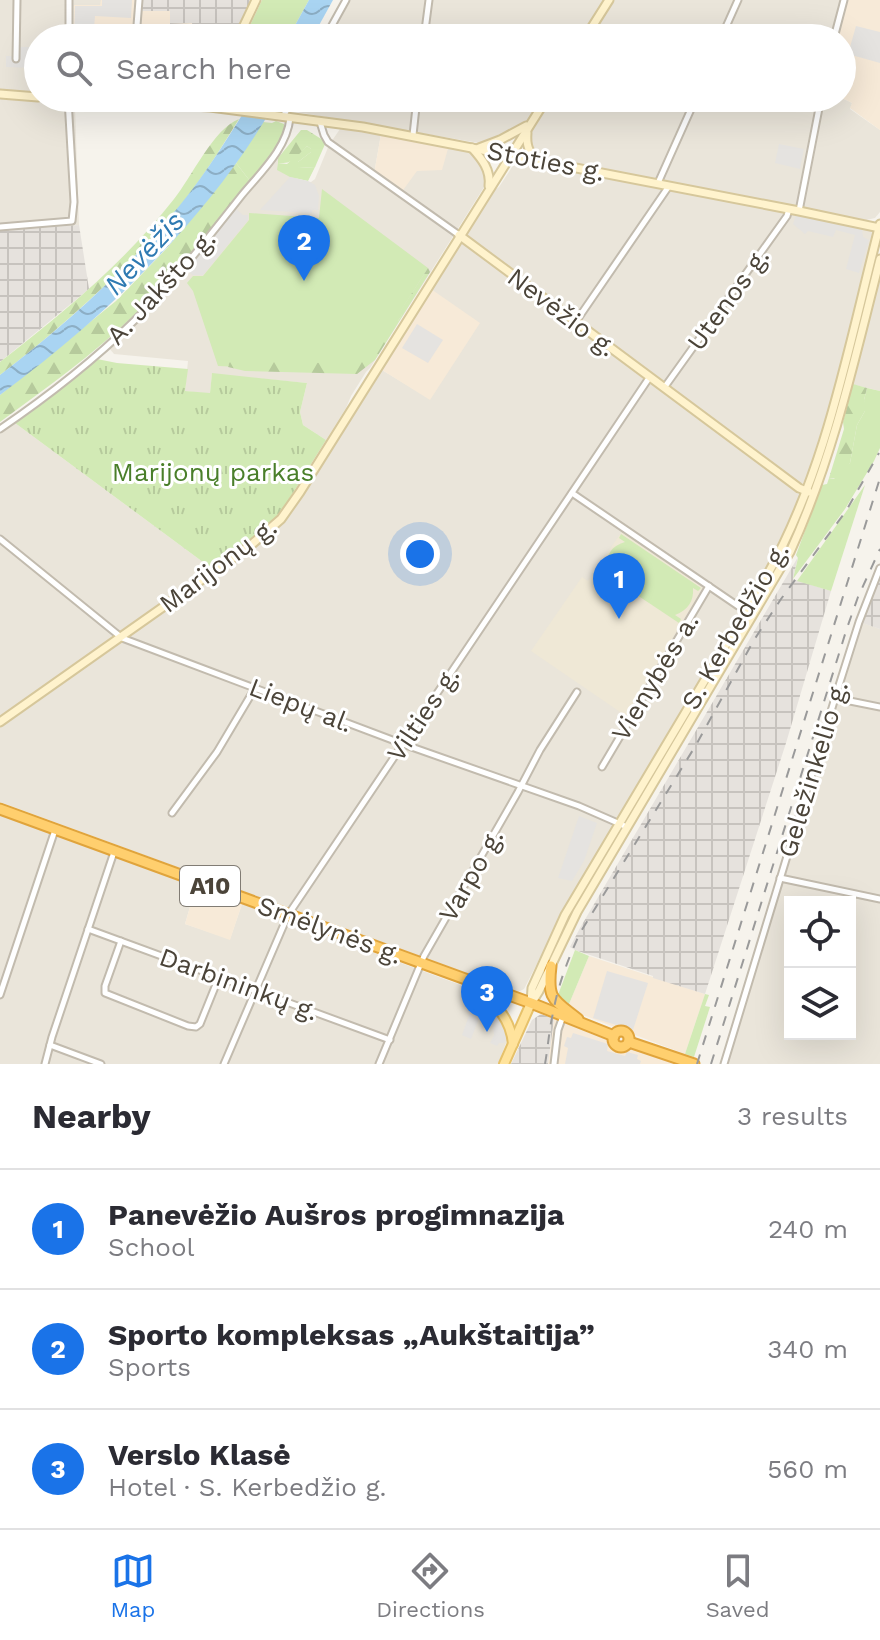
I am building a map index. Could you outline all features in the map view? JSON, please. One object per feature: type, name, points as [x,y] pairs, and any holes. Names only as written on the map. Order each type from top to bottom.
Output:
[{"type":"highway","name":"Smėlynės g.","points":[[0,809],[531,1003],[614,1036],[614,1043],[620,1047],[629,1042],[694,1064]]},
{"type":"highway","points":[[551,966],[551,995],[584,1024]]},
{"type":"main road","points":[[245,24],[256,0]]},
{"type":"main road","points":[[594,24],[609,0]]},
{"type":"main road","points":[[0,94],[24,96]]},
{"type":"main road","name":"Stoties g.","points":[[244,112],[413,135],[880,227]]},
{"type":"main road","name":"Marijonų g.","points":[[0,722],[251,545],[281,519],[538,112]]},
{"type":"main road","points":[[488,190],[490,181],[487,168],[474,147],[500,140],[529,125],[528,147],[540,161]]},
{"type":"main road","name":"S. Kerbedžio g.","points":[[810,492],[880,227]]},
{"type":"main road","name":"Nevėžio g.","points":[[459,235],[799,488],[810,492]]},
{"type":"main road","name":"S. Kerbedžio g.","points":[[531,1003],[532,988],[565,915],[781,570],[835,432],[880,259]]},
{"type":"main road","name":"S. Kerbedžio g.","points":[[504,1064],[531,1003],[624,825]]},
{"type":"main road","points":[[467,980],[505,1017],[511,1026],[513,1044]]},
{"type":"street","points":[[16,59],[17,0]]},
{"type":"street","points":[[69,0],[69,24]]},
{"type":"street","points":[[138,24],[139,0]]},
{"type":"street","points":[[333,24],[346,0]]},
{"type":"street","points":[[426,24],[429,0]]},
{"type":"street","points":[[727,24],[738,0]]},
{"type":"street","points":[[838,24],[844,0]]},
{"type":"street","points":[[0,227],[72,221],[74,202],[69,112]]},
{"type":"street","name":"A. Jakšto g.","points":[[0,429],[60,385],[136,319],[193,256],[275,154],[288,132],[289,112]]},
{"type":"street","points":[[413,135],[415,112]]},
{"type":"street","points":[[658,183],[690,112]]},
{"type":"street","points":[[799,211],[818,112]]},
{"type":"street","name":"Nevėžio g.","points":[[320,121],[328,142],[459,235]]},
{"type":"street","points":[[575,323],[669,185]]},
{"type":"street","name":"Utenos g.","points":[[664,388],[789,209]]},
{"type":"street","name":"Vilties g.","points":[[224,1064],[288,915],[649,378]]},
{"type":"street","name":"Vienybės a.","points":[[572,493],[738,606]]},
{"type":"street","name":"Liepų al.","points":[[0,539],[122,638],[624,825]]},
{"type":"street","name":"Geležinkelio g.","points":[[724,1064],[835,698],[880,568]]},
{"type":"street","name":"Vienybės a.","points":[[602,767],[709,586]]},
{"type":"street","points":[[172,813],[217,752],[255,688]]},
{"type":"street","name":"Varpo g.","points":[[379,1064],[421,963],[540,750],[577,692]]},
{"type":"street","points":[[835,698],[880,707]]},
{"type":"street","points":[[0,995],[55,830]]},
{"type":"street","points":[[45,1064],[114,851]]},
{"type":"street","points":[[780,878],[880,899]]},
{"type":"street","name":"Darbininkų g.","points":[[88,929],[390,1040]]},
{"type":"street","points":[[121,941],[105,993],[188,1026],[200,1024],[219,977]]},
{"type":"street","points":[[554,1064],[563,1016]]},
{"type":"street","points":[[50,1045],[101,1064]]},
{"type":"shaded area","points":[[0,0],[101,0],[101,5],[74,5],[73,24],[24,24],[24,112],[75,112],[79,225],[0,231]]},
{"type":"shaded area","points":[[101,0],[142,0],[142,11],[170,11],[193,24],[73,24],[74,5],[100,5]]},
{"type":"shaded area","points":[[102,0],[132,0],[131,18],[95,16],[94,24],[74,24],[75,6],[102,6]]},
{"type":"shaded area","points":[[142,0],[252,0],[241,24],[170,24],[170,11],[142,11]]},
{"type":"shaded area","points":[[347,0],[606,0],[591,24],[335,24]]},
{"type":"shaded area","points":[[612,0],[847,0],[841,24],[597,24]]},
{"type":"shaded area","points":[[847,0],[880,0],[880,130],[855,112],[856,24],[841,24]]},
{"type":"shaded area","points":[[856,26],[880,32],[880,63],[856,56]]},
{"type":"shaded area","points":[[14,47],[24,47],[24,68],[6,67],[6,56],[14,56]]},
{"type":"shaded area","points":[[297,112],[534,112],[526,124],[485,144]]},
{"type":"shaded area","points":[[542,112],[854,112],[880,130],[880,212],[875,218],[866,220],[539,157],[534,154],[528,140]]},
{"type":"shaded area","points":[[340,129],[381,134],[374,174],[417,171],[449,145],[472,151],[486,170],[486,184],[326,440],[303,425],[300,412],[307,383],[212,374],[210,394],[185,391],[188,361],[114,354],[109,348],[186,270],[278,158],[278,170],[311,182]]},
{"type":"shaded area","points":[[381,134],[449,145],[442,170],[417,171],[401,193],[374,174]]},
{"type":"shaded area","points":[[779,144],[804,149],[800,169],[775,163]]},
{"type":"shaded area","points":[[523,161],[871,231],[873,240],[849,337],[807,481],[800,484],[465,236],[492,192],[499,187],[514,164]]},
{"type":"shaded area","points":[[290,177],[315,185],[319,196],[318,210],[312,210],[312,213],[260,210]]},
{"type":"shaded area","points":[[236,209],[248,215],[248,220],[203,275],[193,275],[186,270]]},
{"type":"shaded area","points":[[796,215],[862,229],[863,237],[869,240],[859,273],[846,269],[855,235],[836,230],[833,237],[808,231],[805,234],[793,224]]},
{"type":"shaded area","points":[[79,225],[89,289],[0,362],[0,231]]},
{"type":"shaded area","points":[[463,240],[800,496],[773,558],[563,913],[524,989],[518,992],[0,802],[0,726],[17,715],[28,702],[132,634],[274,533],[292,512],[382,370],[430,399],[431,289]]},
{"type":"shaded area","points":[[880,277],[880,391],[851,384]]},
{"type":"shaded area","points":[[431,289],[480,323],[430,400],[382,370]]},
{"type":"shaded area","points":[[417,324],[443,340],[428,363],[402,348]]},
{"type":"shaded area","points":[[15,423],[211,568],[0,716],[0,433]]},
{"type":"shaded area","points":[[623,530],[703,587],[626,716],[531,651],[582,577],[588,581]]},
{"type":"shaded area","points":[[798,557],[793,579],[831,591],[786,743],[705,994],[575,950],[570,947],[580,928]]},
{"type":"shaded area","points":[[880,564],[880,629],[859,622]]},
{"type":"shaded area","points":[[857,621],[880,629],[880,1064],[720,1064]]},
{"type":"shaded area","points":[[0,815],[196,886],[185,924],[230,939],[242,904],[474,990],[505,1022],[508,1038],[498,1064],[0,1064]]},
{"type":"shaded area","points":[[579,816],[597,823],[584,861],[572,881],[558,878]]},
{"type":"shaded area","points":[[196,886],[242,904],[230,940],[185,924]]},
{"type":"shaded area","points":[[589,956],[705,994],[685,1054],[583,1015],[569,1004]]},
{"type":"shaded area","points":[[607,971],[648,983],[633,1030],[593,1018]]},
{"type":"shaded area","points":[[474,991],[504,1023],[504,1043],[497,1046],[490,1043],[494,1035],[493,1025],[480,1016],[471,1039],[462,1035]]},
{"type":"shaded area","points":[[541,1014],[554,1019],[548,1064],[511,1064],[532,1020]]},
{"type":"shaded area","points":[[554,1019],[607,1039],[613,1049],[632,1048],[681,1064],[548,1064]]},
{"type":"shaded area","points":[[573,1033],[608,1044],[607,1051],[625,1056],[627,1052],[638,1055],[640,1064],[565,1064],[568,1048],[564,1046],[567,1037],[571,1038]]},
{"type":"green space","points":[[262,0],[309,0],[296,24],[251,24]]},
{"type":"green space","points":[[239,119],[188,196],[139,252],[72,316],[0,375],[0,362],[70,306],[135,244],[174,199],[221,132]]},
{"type":"green space","points":[[263,122],[284,124],[281,140],[250,181],[236,163]]},
{"type":"green space","points":[[301,130],[307,130],[326,142],[315,167],[297,166],[311,152],[307,146],[291,161],[278,163],[278,158]]},
{"type":"green space","points":[[307,146],[311,152],[298,162],[299,168],[315,167],[308,181],[277,170],[278,163],[287,164]]},
{"type":"green space","points":[[236,163],[250,181],[165,283],[102,344],[0,422],[0,395],[116,301],[168,247]]},
{"type":"green space","points":[[322,189],[428,268],[400,312],[402,315],[371,359],[340,372],[218,366],[193,291],[187,283],[193,276],[203,276],[249,220],[249,213],[319,218]]},
{"type":"green space","points":[[428,268],[430,272],[375,360],[357,374],[245,371],[228,367],[227,359],[241,357],[346,365],[363,361],[372,355],[395,320],[398,321],[402,315],[399,313]]},
{"type":"green space","name":"Marijonų parkas","points":[[97,359],[188,369],[185,391],[210,393],[212,373],[307,383],[300,412],[303,425],[326,440],[279,515],[256,537],[211,568],[15,423]]},
{"type":"green space","points":[[853,384],[867,388],[865,411],[857,425],[850,463],[840,479],[829,478],[844,429]]},
{"type":"green space","points":[[867,388],[880,391],[880,448],[845,509],[793,579],[796,555],[822,485],[827,484],[829,478],[834,479],[850,463],[857,425],[865,411]]},
{"type":"green space","points":[[865,485],[831,591],[797,581]]},
{"type":"green space","points":[[621,534],[701,588],[698,591],[693,588],[689,604],[675,615],[681,619],[679,623],[598,569],[601,565],[607,569],[610,552],[625,542],[619,538]]},
{"type":"green space","points":[[575,950],[589,956],[569,1004],[558,995]]},
{"type":"green space","points":[[705,994],[709,995],[705,1006],[710,1007],[694,1057],[685,1054]]},
{"type":"water","points":[[309,0],[333,0],[320,24],[296,24]]},
{"type":"water","name":"Nevėžis","points":[[244,112],[269,112],[221,183],[154,261],[80,331],[0,395],[0,375],[95,295],[139,252],[180,205]]},
{"type":"railway","points":[[545,1064],[558,992],[580,933],[696,745],[754,640],[846,511],[879,453]]},
{"type":"railway","points":[[697,1064],[880,478]]},
{"type":"railway","points":[[711,1064],[847,628],[880,549]]},
{"type":"place","name":"Sporto kompleksas „Aukštaitija”","points":[[304,281]]},
{"type":"place","name":"Panevėžio Aušros progimnazija","points":[[619,619]]},
{"type":"place","name":"Verslo Klasė","points":[[487,1032]]}]
